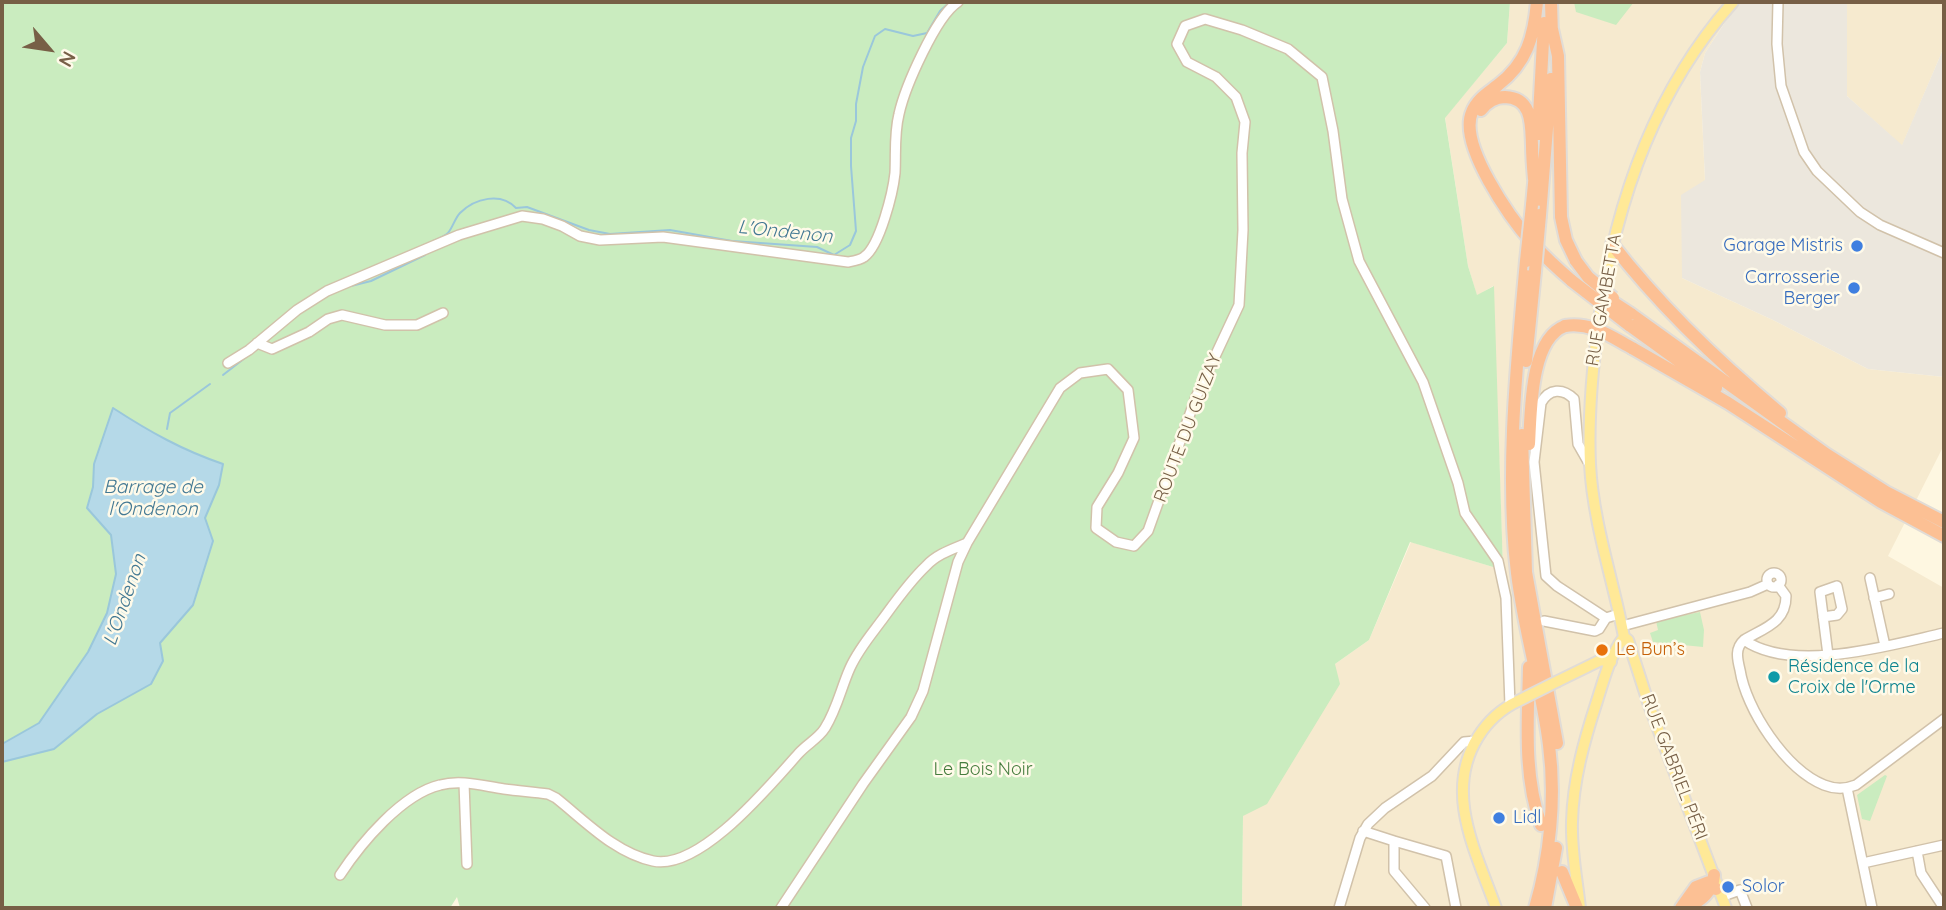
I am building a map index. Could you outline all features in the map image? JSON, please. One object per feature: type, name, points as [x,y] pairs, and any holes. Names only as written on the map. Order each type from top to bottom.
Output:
[{"type":"highway","points":[[1534,179],[1545,34],[1540,2]]},
{"type":"highway","points":[[1540,2],[1535,31],[1526,54],[1515,71],[1481,98],[1471,113],[1469,128],[1473,145],[1501,202],[1532,243],[1573,271],[1588,277],[1628,317],[1857,474]]},
{"type":"highway","points":[[1537,907],[1556,848],[1559,776],[1553,717],[1526,572],[1522,407],[1536,210],[1551,92],[1551,2]]},
{"type":"highway","points":[[1552,29],[1558,56],[1561,217],[1573,271]]},
{"type":"highway","points":[[1536,210],[1532,122],[1529,113],[1525,106],[1512,98],[1497,98],[1490,101],[1479,113],[1476,122],[1480,149],[1507,199],[1533,233],[1628,317],[1764,425]]},
{"type":"highway","points":[[1612,244],[1672,311],[1748,386],[1846,463],[1872,490],[1944,523]]},
{"type":"highway","points":[[1531,266],[1521,324],[1513,484],[1518,574],[1550,746],[1552,798],[1548,847],[1537,907]]},
{"type":"highway","points":[[1524,532],[1530,426],[1538,364],[1547,338],[1565,326],[1576,324],[1600,330],[1728,402],[1944,536]]},
{"type":"highway","points":[[1529,642],[1528,758],[1531,787],[1541,825]]},
{"type":"highway","points":[[1562,872],[1578,908]]},
{"type":"highway","points":[[1681,908],[1698,885],[1705,882],[1720,893]]},
{"type":"highway","points":[[1687,908],[1705,896],[1720,893]]},
{"type":"main road","name":"RUE GAMBETTA","points":[[1622,626],[1602,546],[1590,465],[1591,378],[1604,280],[1630,179],[1656,118],[1712,26],[1733,2]]},
{"type":"main road","points":[[1578,908],[1572,825],[1573,796],[1580,754],[1622,626]]},
{"type":"main road","name":"RUE GABRIEL PÉRI","points":[[1622,626],[1720,893]]},
{"type":"main road","points":[[1496,908],[1469,835],[1462,806],[1465,768],[1476,741],[1492,719],[1514,703],[1601,660],[1611,662]]},
{"type":"street","points":[[228,362],[327,291],[459,235],[522,216],[543,219],[580,236],[600,240],[663,237],[848,262],[863,258],[872,248],[880,229],[894,175],[899,113],[933,32],[952,5],[958,2]]},
{"type":"street","points":[[1778,2],[1777,44],[1781,86],[1804,152],[1817,171],[1860,212],[1880,225],[1944,253]]},
{"type":"street","name":"ROUTE DU GUIZAY","points":[[781,908],[863,784],[912,717],[923,691],[951,584],[967,542],[1060,388],[1080,373],[1108,369],[1128,390],[1134,438],[1118,473],[1097,508],[1096,528],[1116,542],[1134,546],[1148,531],[1196,397],[1239,305],[1245,122],[1236,97],[1216,77],[1187,62],[1177,44],[1185,26],[1205,19],[1242,30],[1287,49],[1322,77],[1333,131],[1342,199],[1359,261],[1423,382],[1458,483],[1465,513],[1498,561],[1506,598],[1514,703]]},
{"type":"street","points":[[257,343],[272,349],[309,332],[328,319],[342,315],[384,325],[417,325],[443,313]]},
{"type":"street","points":[[1590,465],[1578,444],[1574,399],[1565,391],[1546,395],[1541,403],[1534,462],[1546,576],[1557,586],[1622,626],[1773,584],[1786,596],[1783,614],[1776,622],[1740,643],[1737,653],[1740,675],[1753,710],[1766,730],[1776,745],[1805,773],[1825,785],[1847,788],[1856,785],[1944,719]]},
{"type":"street","points":[[340,875],[388,818],[410,800],[425,790],[440,785],[464,783],[548,794],[606,839],[639,857],[663,862],[690,854],[738,818],[801,750],[819,736],[834,713],[850,668],[860,649],[894,602],[926,565],[941,554],[967,542]]},
{"type":"street","points":[[1870,578],[1885,646]]},
{"type":"street","points":[[1874,598],[1889,594]]},
{"type":"street","points":[[1823,617],[1828,655]]},
{"type":"street","points":[[1544,621],[1595,631],[1606,618]]},
{"type":"street","points":[[1744,640],[1755,647],[1786,653],[1828,655],[1944,633]]},
{"type":"street","points":[[1339,908],[1363,831],[1385,808],[1432,776],[1464,742],[1476,741]]},
{"type":"street","points":[[464,783],[467,864]]},
{"type":"street","points":[[1847,788],[1872,908]]},
{"type":"street","points":[[1363,831],[1446,856],[1456,908]]},
{"type":"street","points":[[1394,841],[1394,871],[1425,908]]},
{"type":"street","points":[[1863,863],[1944,845]]},
{"type":"street","points":[[1917,851],[1920,873],[1944,908]]},
{"type":"street","points":[[1720,893],[1740,890],[1747,908]]},
{"type":"shaded area","points":[[1510,2],[1738,2],[1705,53],[1700,72],[1705,181],[1682,278],[1775,321],[1868,369],[1944,377],[1944,445],[1888,556],[1944,588],[1944,908],[1242,908],[1243,816],[1335,664],[1369,640],[1411,542],[1503,570],[1493,286],[1477,296],[1468,266],[1445,117],[1507,43]]},
{"type":"shaded area","points":[[1738,2],[1847,2],[1847,96],[1902,145],[1944,47],[1944,377],[1868,369],[1775,321],[1682,278],[1681,195],[1705,180],[1700,72],[1705,53]]},
{"type":"shaded area","points":[[1847,2],[1944,2],[1944,47],[1902,146],[1847,96]]},
{"type":"green space","name":"Le Bois Noir","points":[[2,2],[1510,2],[1507,43],[1445,118],[1468,266],[1477,295],[1494,286],[1503,570],[1410,542],[1369,640],[1335,664],[1340,684],[1267,804],[1243,816],[1242,908],[460,908],[457,897],[450,908],[2,908]]},
{"type":"green space","points":[[1574,2],[1634,2],[1616,25],[1576,12]]},
{"type":"green space","points":[[1700,612],[1704,630],[1703,647],[1653,642],[1650,633],[1658,630],[1656,621]]},
{"type":"green space","points":[[1887,776],[1870,821],[1862,819],[1857,795]]},
{"type":"water","name":"Barrage de l'Ondenon","points":[[113,408],[166,440],[223,464],[219,485],[205,518],[213,541],[193,605],[160,643],[163,661],[151,684],[97,714],[54,749],[2,762],[2,744],[39,723],[88,652],[107,613],[116,574],[111,535],[87,508],[93,487],[94,464]]},
{"type":"waterway","name":"L'Ondenon","points":[[433,241],[448,233],[458,215],[466,208],[480,201],[496,199],[516,208],[527,207],[589,230],[610,234],[670,230],[732,241],[817,247],[834,255],[850,245],[856,231],[851,138],[863,67],[875,36],[885,29],[913,36],[927,33],[940,11],[950,2]]},
{"type":"waterway","name":"L'Ondenon","points":[[351,286],[371,281],[425,255]]},
{"type":"waterway","name":"L'Ondenon","points":[[223,375],[250,354]]},
{"type":"waterway","name":"L'Ondenon","points":[[167,429],[170,413],[210,384]]},
{"type":"place","name":"Garage Mistris","points":[[1857,246]]},
{"type":"place","name":"Carrosserie Berger","points":[[1854,288]]},
{"type":"place","name":"Le Bun’s","points":[[1602,650]]},
{"type":"place","name":"Résidence de la Croix de l'Orme","points":[[1774,677]]},
{"type":"place","name":"Lidl","points":[[1499,818]]},
{"type":"place","name":"Solor","points":[[1728,887]]}]
